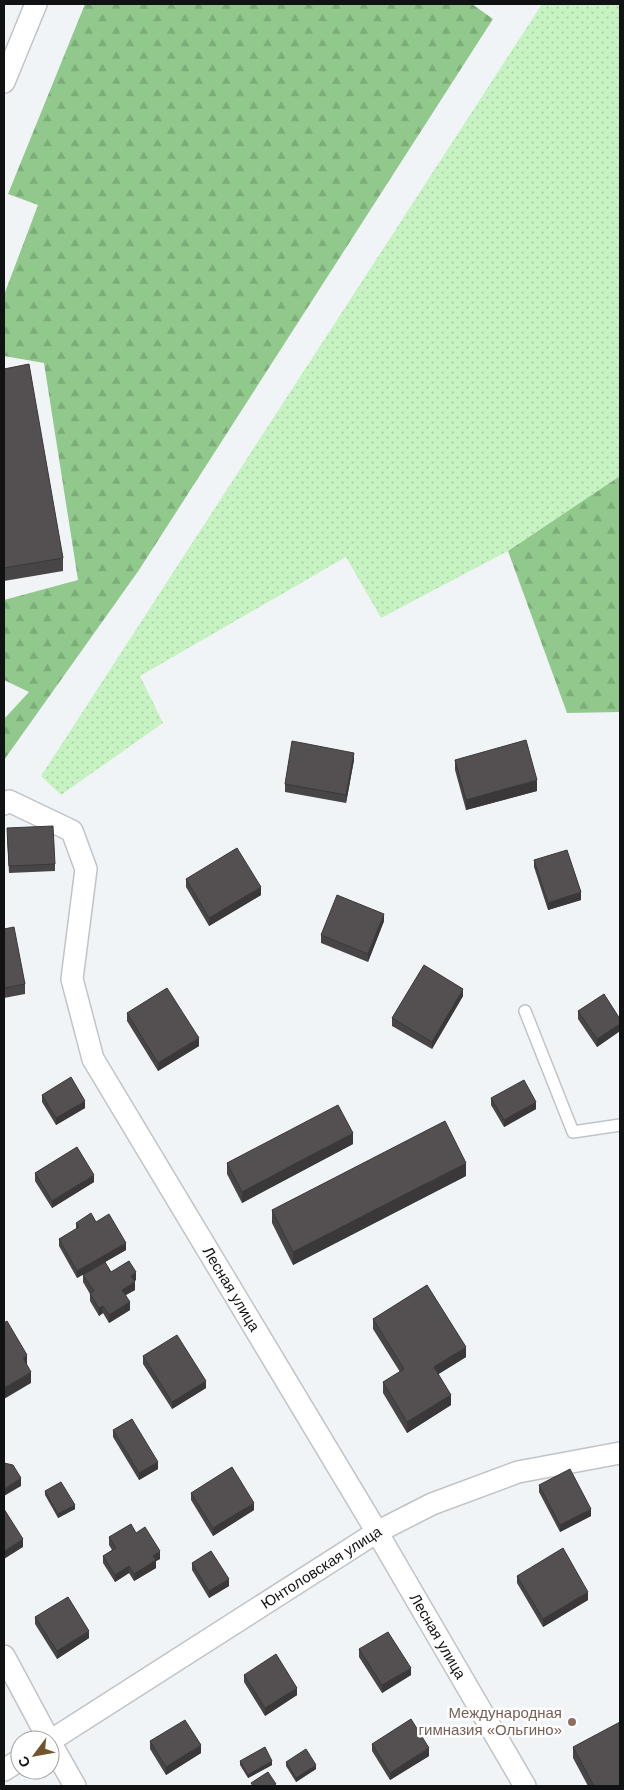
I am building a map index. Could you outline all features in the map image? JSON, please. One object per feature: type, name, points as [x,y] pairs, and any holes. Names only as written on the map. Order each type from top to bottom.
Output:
[{"type":"street","points":[[4,82],[36,4]]},
{"type":"street","name":"Лесная улица","points":[[4,804],[9,802],[72,831],[86,869],[72,979],[94,1060],[377,1532],[525,1786]]},
{"type":"street","name":"Юнтоловская улица","points":[[60,1735],[377,1532],[432,1504],[518,1472],[620,1453]]},
{"type":"street","points":[[4,1656],[44,1730]]},
{"type":"street","points":[[60,1759],[75,1786]]},
{"type":"lane","points":[[525,1011],[573,1132],[620,1125]]},
{"type":"green space","points":[[85,4],[472,4],[493,19],[139,570],[4,760],[4,719],[29,692],[4,680],[4,600],[78,580],[44,363],[4,356],[4,295],[38,205],[8,194]]},
{"type":"green space","points":[[542,4],[620,4],[620,476],[508,551],[381,618],[346,557],[140,676],[163,723],[61,795],[41,776]]},
{"type":"green space","points":[[620,476],[620,712],[567,713],[508,551]]},
{"type":"building","points":[[29,364],[63,558],[4,568],[4,369]]},
{"type":"building","points":[[526,740],[537,780],[466,800],[455,760]]},
{"type":"building","points":[[292,741],[354,753],[346,795],[285,784]]},
{"type":"building","points":[[53,826],[55,864],[9,866],[7,828]]},
{"type":"building","points":[[237,848],[261,887],[209,918],[186,879]]},
{"type":"building","points":[[567,850],[581,892],[548,903],[534,860]]},
{"type":"building","points":[[337,895],[384,914],[368,954],[321,935]]},
{"type":"building","points":[[14,927],[25,984],[4,988],[4,929]]},
{"type":"building","points":[[424,965],[463,989],[432,1042],[392,1018]]},
{"type":"building","points":[[167,988],[199,1038],[158,1063],[127,1013]]},
{"type":"building","points":[[604,994],[620,1019],[620,1024],[597,1039],[578,1011]]},
{"type":"building","points":[[71,1077],[85,1101],[56,1118],[42,1095]]},
{"type":"building","points":[[524,1080],[536,1102],[504,1120],[491,1098]]},
{"type":"building","points":[[338,1105],[353,1133],[242,1192],[227,1163]]},
{"type":"building","points":[[445,1121],[466,1163],[293,1252],[272,1210]]},
{"type":"building","points":[[77,1147],[94,1175],[52,1201],[35,1173]]},
{"type":"building","points":[[91,1213],[96,1222],[109,1214],[126,1243],[77,1271],[59,1239],[79,1227],[76,1223]]},
{"type":"building","points":[[129,1261],[136,1272],[131,1276],[135,1282],[122,1290],[130,1302],[109,1315],[103,1306],[99,1308],[90,1294],[94,1291],[83,1275],[105,1262],[111,1272]]},
{"type":"building","points":[[427,1285],[466,1347],[434,1367],[451,1395],[407,1422],[383,1382],[404,1369],[373,1319]]},
{"type":"building","points":[[7,1321],[27,1355],[23,1358],[31,1372],[4,1388],[4,1323]]},
{"type":"building","points":[[177,1335],[206,1381],[172,1402],[143,1356]]},
{"type":"building","points":[[132,1419],[158,1462],[139,1473],[113,1430]]},
{"type":"building","points":[[4,1463],[13,1465],[21,1478],[4,1489]]},
{"type":"building","points":[[232,1467],[254,1503],[213,1528],[191,1493]]},
{"type":"building","points":[[570,1469],[591,1509],[560,1525],[539,1485]]},
{"type":"building","points":[[61,1482],[75,1505],[58,1514],[45,1491]]},
{"type":"building","points":[[4,1509],[23,1539],[4,1551]]},
{"type":"building","points":[[131,1524],[136,1533],[145,1527],[160,1551],[153,1556],[156,1560],[134,1574],[129,1566],[115,1575],[103,1556],[116,1548],[109,1537]]},
{"type":"building","points":[[563,1548],[588,1592],[543,1619],[517,1576]]},
{"type":"building","points":[[211,1551],[229,1579],[209,1591],[192,1563]]},
{"type":"building","points":[[68,1597],[89,1631],[57,1651],[35,1617]]},
{"type":"building","points":[[388,1632],[411,1668],[382,1685],[359,1649]]},
{"type":"building","points":[[276,1654],[297,1688],[265,1708],[244,1675]]},
{"type":"building","points":[[411,1719],[429,1748],[390,1773],[372,1744]]},
{"type":"building","points":[[185,1720],[201,1745],[166,1767],[150,1741]]},
{"type":"building","points":[[620,1722],[620,1786],[594,1786],[573,1747]]},
{"type":"building","points":[[265,1747],[272,1761],[248,1775],[240,1761]]},
{"type":"building","points":[[306,1749],[316,1765],[296,1778],[286,1762]]},
{"type":"building","points":[[268,1772],[276,1784],[273,1786],[253,1786],[251,1783]]},
{"type":"place","name":"Международная гимназия «Ольгино»","points":[[572,1722]]}]
